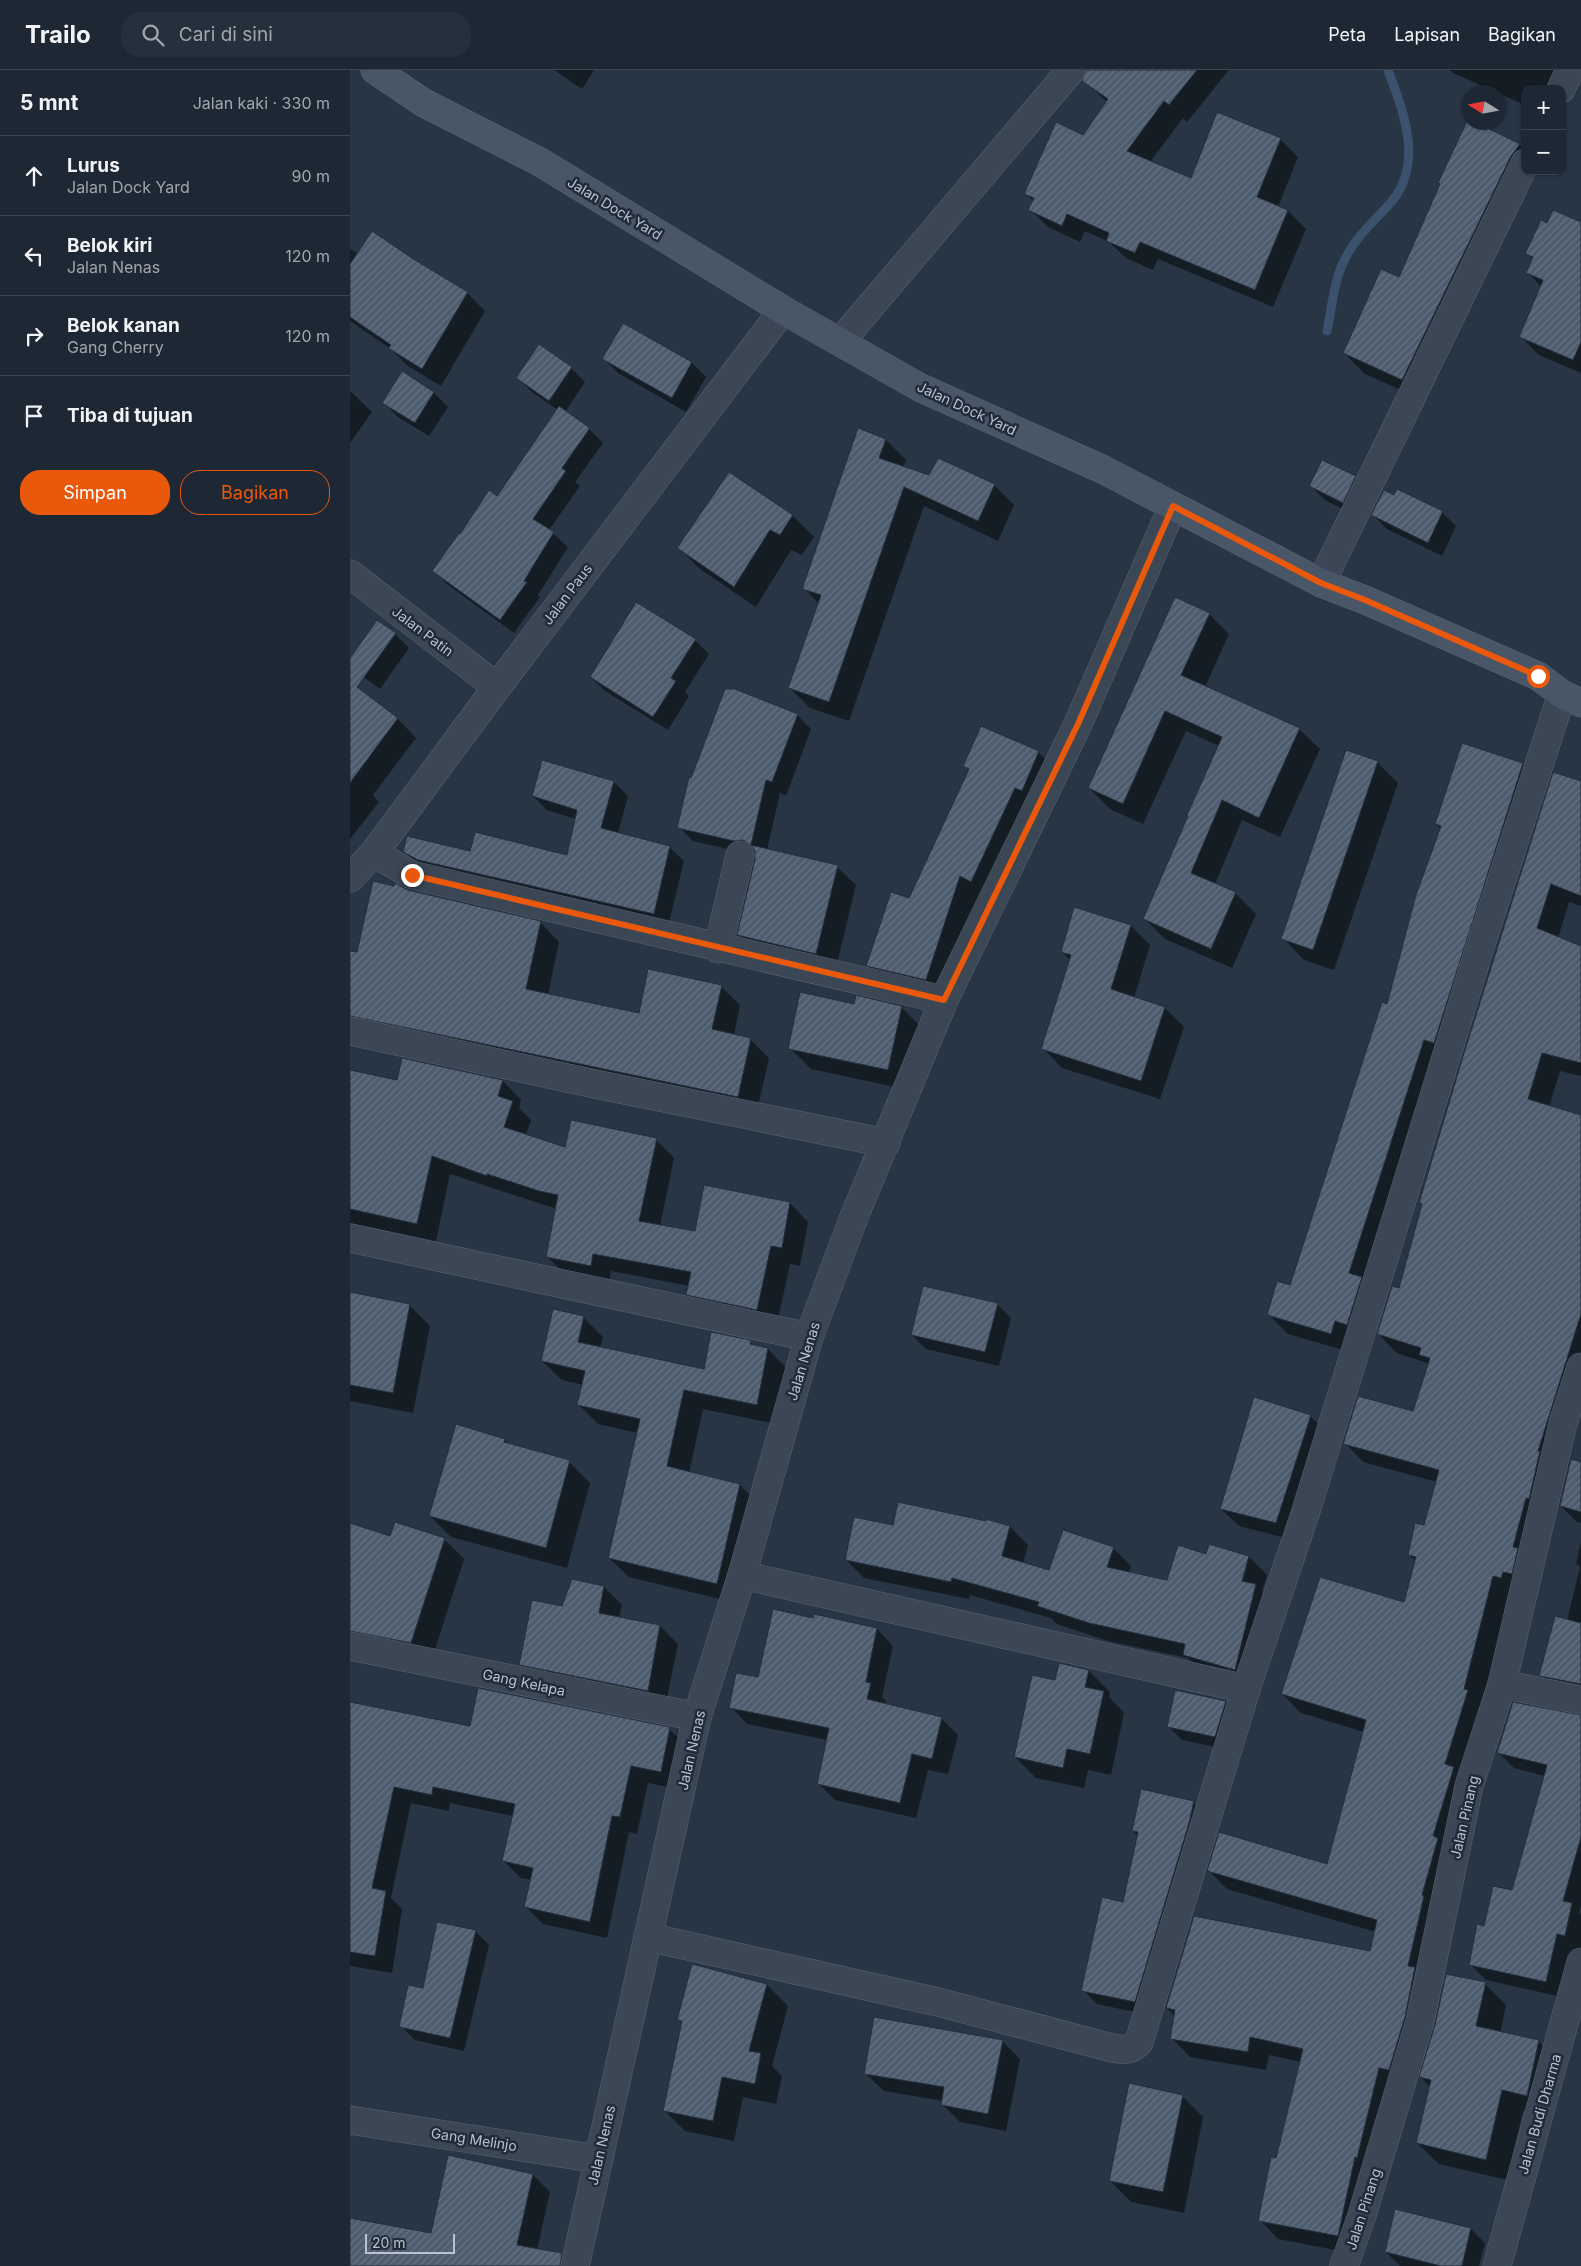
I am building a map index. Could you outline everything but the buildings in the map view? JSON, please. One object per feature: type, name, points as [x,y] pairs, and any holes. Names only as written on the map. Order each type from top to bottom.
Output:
[{"type":"street","name":"Jalan Dock Yard","points":[[375,70],[424,103],[540,162],[783,310],[921,388],[1102,469],[1321,583],[1365,600],[1538,676],[1572,698]]},
{"type":"street","points":[[840,342],[1071,70]]},
{"type":"street","points":[[1562,85],[1570,70]]},
{"type":"street","points":[[1321,583],[1521,171]]},
{"type":"street","name":"Jalan Paus","points":[[350,878],[374,853],[497,687],[783,310]]},
{"type":"street","name":"Jalan Nenas","points":[[575,2266],[697,1718],[742,1575],[808,1337],[854,1217],[944,1000],[1078,724],[1173,506]]},
{"type":"street","name":"Jalan Patin","points":[[350,574],[497,687]]},
{"type":"street","points":[[648,1937],[938,2002],[1112,2048],[1126,2050],[1133,2048],[1139,2042],[1148,2020],[1246,1689],[1304,1514],[1478,953],[1572,698]]},
{"type":"street","points":[[374,853],[412,875],[718,949],[944,1000]]},
{"type":"street","points":[[718,949],[740,855]]},
{"type":"street","points":[[350,1031],[600,1085],[886,1143]]},
{"type":"street","points":[[350,1238],[808,1337]]},
{"type":"street","name":"Jalan Pinang","points":[[1344,2266],[1362,2215],[1420,2021],[1469,1786],[1502,1684],[1563,1423],[1581,1367]]},
{"type":"street","points":[[742,1575],[1246,1689]]},
{"type":"street","name":"Gang Kelapa","points":[[350,1646],[697,1718]]},
{"type":"street","points":[[1502,1684],[1581,1700]]},
{"type":"street","name":"Jalan Budi Dharma","points":[[1497,2266],[1581,1962]]},
{"type":"street","name":"Gang Melinjo","points":[[350,2120],[598,2158]]},
{"type":"waterway","points":[[1327,331],[1336,283],[1342,265],[1361,234],[1392,201],[1402,186],[1407,170],[1408,136],[1388,70]]},
{"type":"route","points":[[412,875],[718,949],[944,1000],[1078,724],[1173,506],[1321,583],[1365,600],[1538,676]]}]
